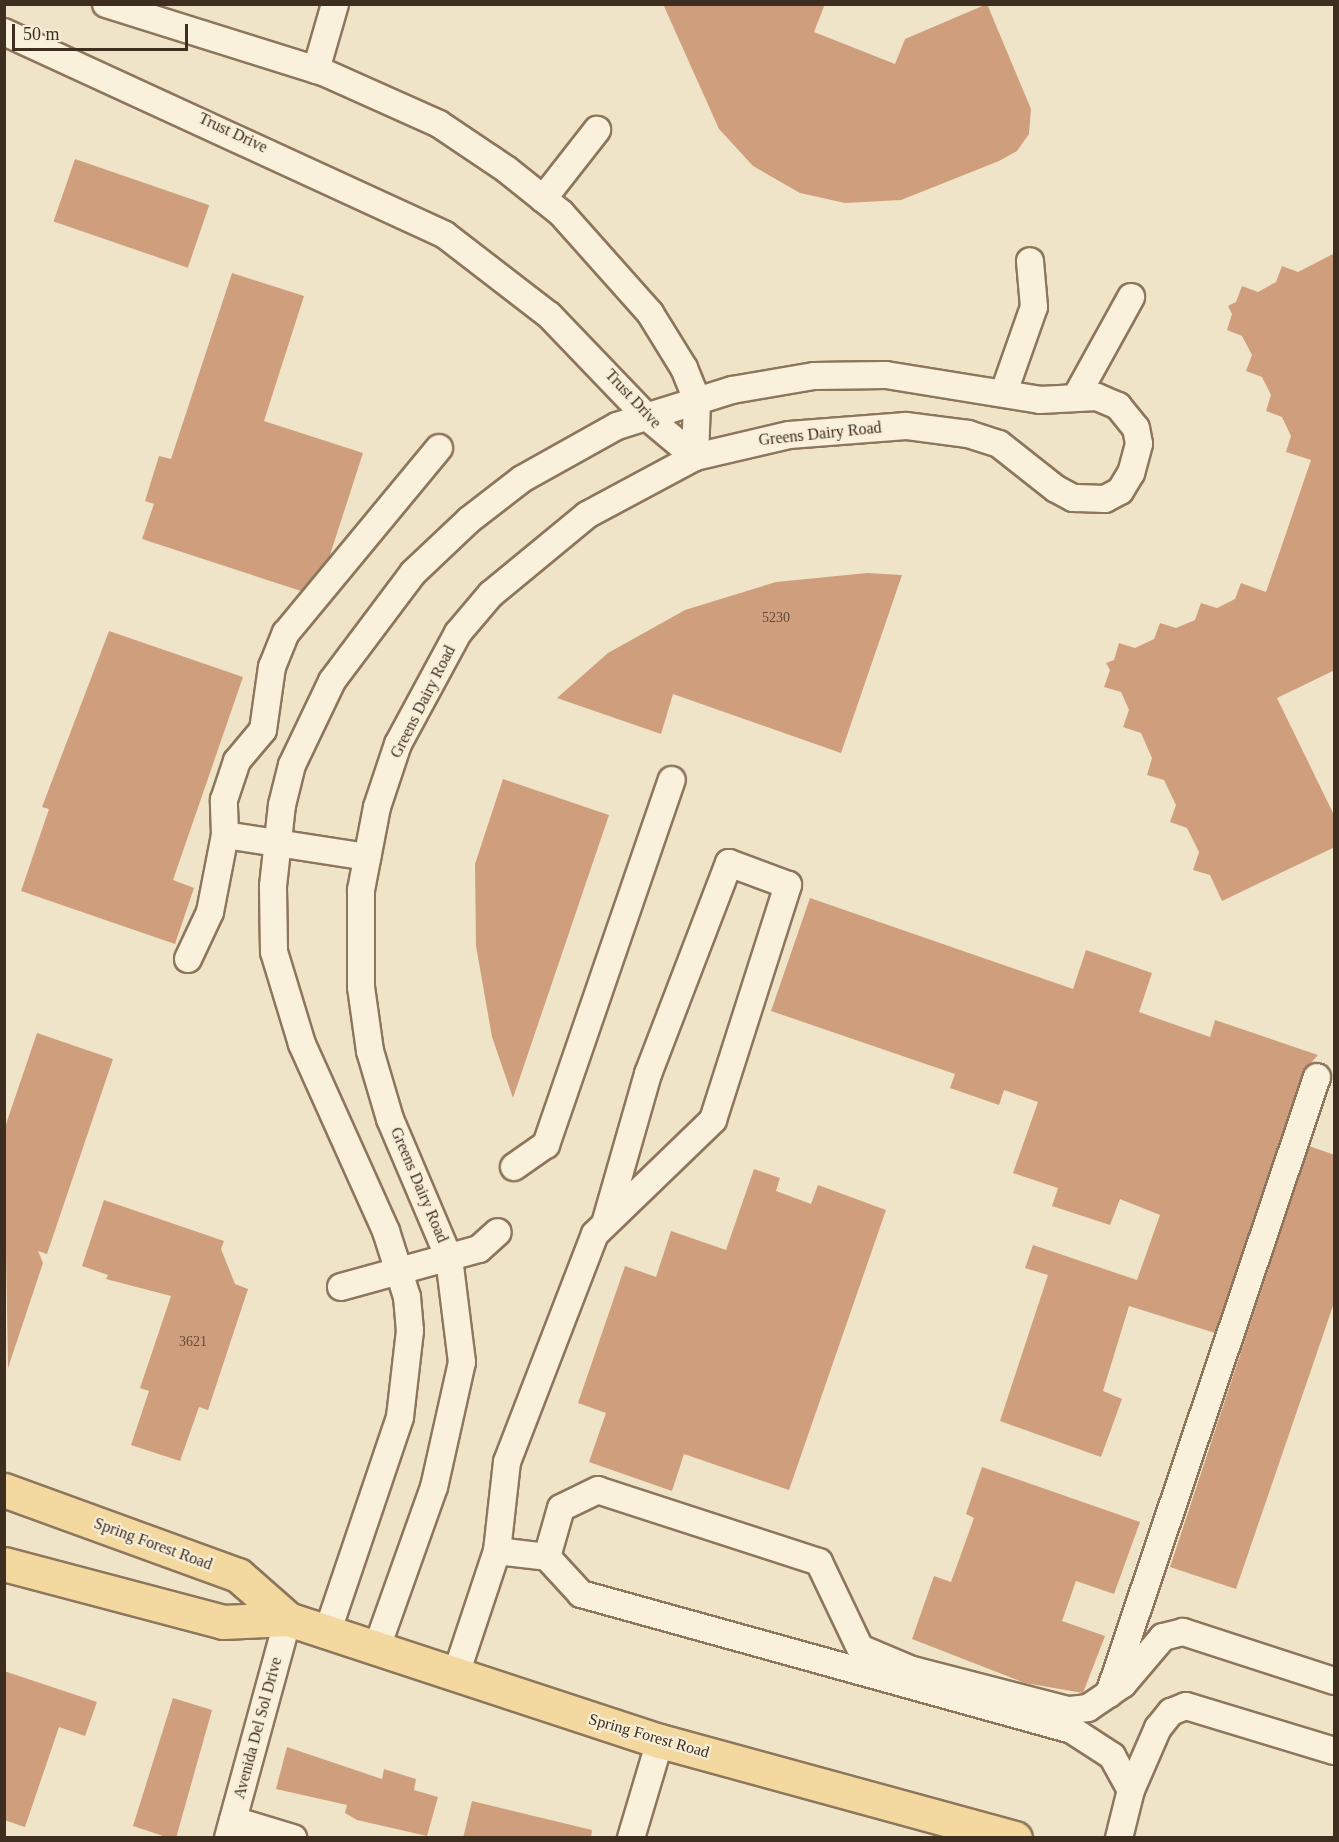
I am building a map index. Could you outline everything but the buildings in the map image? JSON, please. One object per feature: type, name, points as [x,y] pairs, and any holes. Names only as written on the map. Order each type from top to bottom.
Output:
[{"type":"main road","name":"Spring Forest Road","points":[[4,1490],[238,1575],[288,1619],[376,1650],[660,1741],[1015,1838]]},
{"type":"main road","name":"Spring Forest Road","points":[[4,1564],[223,1622],[288,1619]]},
{"type":"street","points":[[106,4],[316,70],[439,124],[543,199],[600,252],[650,314],[684,368],[697,401],[695,457]]},
{"type":"street","points":[[316,70],[335,4]]},
{"type":"street","name":"Trust Drive","points":[[4,32],[445,234],[549,315],[646,416],[695,457]]},
{"type":"street","points":[[543,199],[597,130]]},
{"type":"street","points":[[1004,392],[1034,307],[1030,261]]},
{"type":"street","points":[[1077,395],[1131,297]]},
{"type":"street","name":"Greens Dairy Road","points":[[327,1633],[408,1376],[410,1331],[399,1272],[281,986],[271,915],[277,843],[292,765],[306,731],[332,681],[413,573],[522,480],[617,426],[697,401],[814,376],[886,375],[1004,392],[1040,400],[1077,395],[1118,406],[1136,428],[1139,444],[1131,473],[1120,491],[1105,499],[1073,498],[1056,489],[999,444],[968,434],[906,426],[789,435],[695,457],[587,515],[491,594],[458,633],[399,744],[377,807],[361,890],[361,987],[370,1051],[390,1119],[449,1258],[462,1362],[453,1420],[376,1650]]},
{"type":"street","points":[[188,959],[210,912],[225,835],[224,800],[237,761],[262,730],[272,667],[286,633],[439,448]]},
{"type":"street","points":[[514,1167],[546,1144],[672,780]]},
{"type":"street","points":[[225,835],[367,857]]},
{"type":"street","points":[[455,1677],[497,1551],[507,1462],[556,1326],[595,1234],[606,1220],[713,1120],[788,885],[729,863],[648,1074],[606,1220]]},
{"type":"street","points":[[1108,1697],[1137,1602],[1317,1077]]},
{"type":"street","points":[[340,1287],[479,1249],[498,1232]]},
{"type":"street","points":[[547,1557],[561,1508],[598,1490],[819,1562],[833,1581],[850,1633],[877,1659],[1068,1710],[1108,1697],[1163,1637],[1200,1634],[1335,1681]]},
{"type":"street","points":[[497,1551],[547,1557],[581,1594],[1072,1730],[1112,1756],[1131,1790]]},
{"type":"street","points":[[1137,1602],[1163,1637]]},
{"type":"street","name":"Avenida Del Sol Drive","points":[[231,1829],[288,1619]]},
{"type":"street","points":[[1119,1838],[1131,1790],[1158,1728],[1171,1712],[1185,1706],[1335,1751]]},
{"type":"street","points":[[631,1838],[660,1741]]},
{"type":"street","points":[[231,1829],[293,1838]]}]
